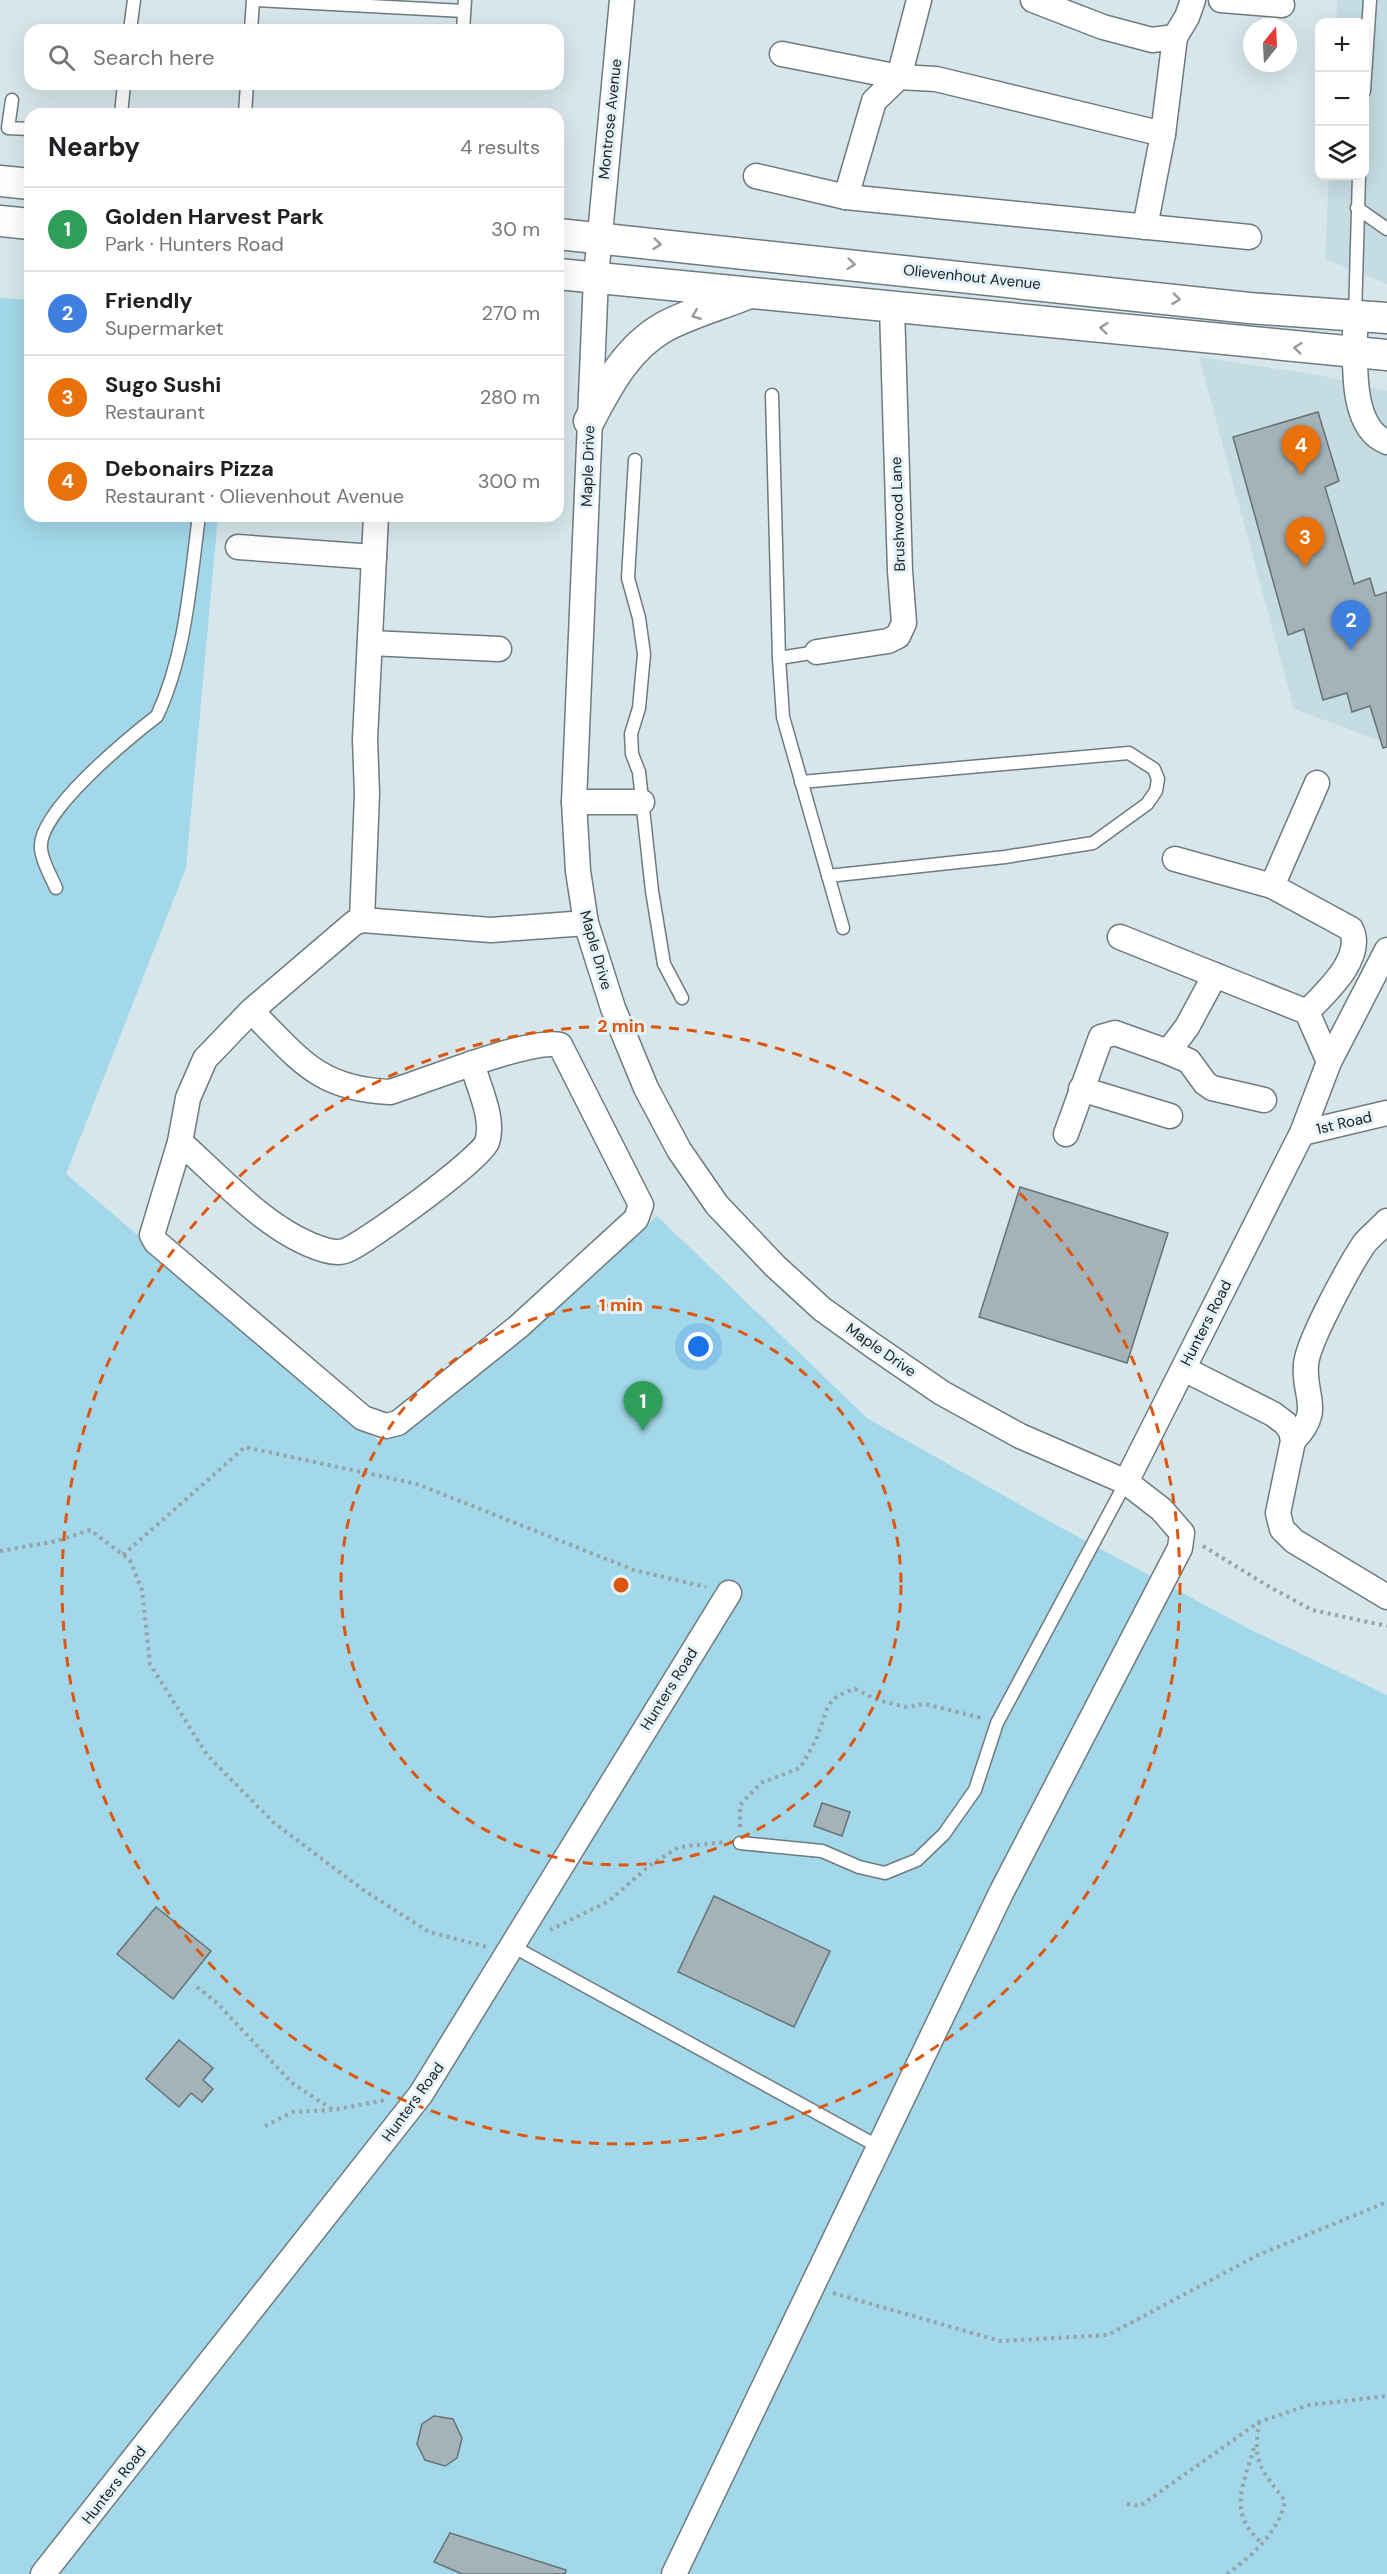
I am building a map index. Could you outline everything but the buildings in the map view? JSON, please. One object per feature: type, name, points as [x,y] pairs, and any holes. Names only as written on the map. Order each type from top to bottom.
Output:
[{"type":"street","name":"Montrose Avenue","points":[[596,277],[622,0]]},
{"type":"street","points":[[846,196],[874,101],[899,77],[919,0]]},
{"type":"street","points":[[1033,0],[1103,27],[1152,40],[1175,37]]},
{"type":"street","points":[[1145,227],[1163,134],[1175,37],[1193,0]]},
{"type":"street","points":[[1221,0],[1282,5]]},
{"type":"street","points":[[782,54],[899,77],[936,79],[1163,134]]},
{"type":"street","points":[[756,176],[846,196],[1249,237]]},
{"type":"street","points":[[0,181],[24,183]]},
{"type":"street","points":[[0,221],[24,223]]},
{"type":"street","name":"Olievenhout Avenue","points":[[564,235],[1355,317],[1387,318]]},
{"type":"street","points":[[564,274],[1356,354],[1387,355]]},
{"type":"street","name":"Maple Drive","points":[[596,277],[574,802],[578,871],[586,923],[613,1008],[646,1088],[680,1150],[717,1204],[776,1266],[822,1309],[942,1393],[1020,1436],[1126,1482]]},
{"type":"street","points":[[589,421],[609,383],[625,361],[643,343],[664,327],[750,293]]},
{"type":"street","name":"Brushwood Lane","points":[[817,652],[888,641],[898,636],[904,623],[900,571],[892,307]]},
{"type":"street","points":[[1355,317],[1357,388],[1361,411],[1370,431],[1387,442]]},
{"type":"street","points":[[362,920],[367,794],[365,739],[376,522]]},
{"type":"street","points":[[238,547],[374,557]]},
{"type":"street","points":[[370,643],[499,649]]},
{"type":"street","points":[[1272,886],[1317,783]]},
{"type":"street","points":[[574,802],[642,802]]},
{"type":"street","points":[[1175,859],[1272,886],[1351,929],[1353,949],[1340,980],[1307,1012]]},
{"type":"street","points":[[251,1011],[314,1072],[335,1083],[362,1090],[390,1092],[472,1063],[551,1042],[560,1045],[641,1205],[640,1213],[518,1327],[398,1423],[386,1426],[363,1418],[156,1242],[152,1235],[153,1226],[180,1143],[188,1098],[197,1074],[217,1044],[251,1011],[354,923],[362,920],[491,930],[586,923]]},
{"type":"street","points":[[1120,937],[1307,1012],[1329,1062]]},
{"type":"street","name":"Hunters Road","points":[[1126,1482],[1302,1133],[1329,1062],[1387,950]]},
{"type":"street","points":[[1168,1052],[1187,1027],[1215,975]]},
{"type":"street","points":[[1066,1134],[1101,1037],[1108,1034],[1115,1034],[1190,1061],[1212,1088],[1264,1100]]},
{"type":"street","points":[[180,1143],[278,1229],[324,1250],[344,1251],[363,1241],[465,1166],[486,1146],[489,1126],[472,1063]]},
{"type":"street","points":[[1081,1089],[1170,1116]]},
{"type":"street","name":"1st Road","points":[[1302,1133],[1387,1113]]},
{"type":"street","points":[[1387,1221],[1365,1243],[1324,1318],[1306,1364],[1312,1406],[1305,1429],[1293,1441],[1279,1502],[1282,1529],[1294,1542],[1387,1597]]},
{"type":"street","points":[[1184,1369],[1273,1414],[1286,1423],[1293,1441]]},
{"type":"street","points":[[674,2574],[1001,1893],[1111,1676],[1180,1548],[1182,1533],[1161,1509],[1126,1482]]},
{"type":"street","name":"Hunters Road","points":[[43,2574],[421,2094],[514,1947],[729,1593]]},
{"type":"lane","points":[[131,24],[134,0]]},
{"type":"lane","points":[[252,24],[255,0],[465,6],[464,24]]},
{"type":"lane","points":[[1366,72],[1370,0]]},
{"type":"lane","points":[[122,108],[123,90]]},
{"type":"lane","points":[[245,108],[247,90]]},
{"type":"lane","points":[[12,100],[4,127],[24,129]]},
{"type":"lane","points":[[1355,317],[1359,180]]},
{"type":"lane","points":[[1358,208],[1387,230]]},
{"type":"lane","points":[[772,395],[779,658],[783,717],[843,928]]},
{"type":"lane","points":[[635,460],[628,578],[639,618],[644,654],[639,708],[631,734],[632,754],[639,772],[652,891],[664,963],[682,998]]},
{"type":"lane","points":[[56,888],[40,848],[43,834],[50,821],[63,803],[100,764],[157,716],[162,706],[181,648],[198,522]]},
{"type":"lane","points":[[779,658],[817,652]]},
{"type":"lane","points":[[801,782],[1129,753],[1154,769],[1158,779],[1156,791],[1147,804],[1093,843],[1005,857],[828,876]]},
{"type":"lane","points":[[740,1843],[822,1851],[859,1867],[885,1873],[917,1860],[944,1834],[975,1790],[997,1723],[1126,1482]]},
{"type":"lane","points":[[514,1947],[879,2147]]},
{"type":"path","points":[[123,1555],[245,1447],[417,1484],[634,1570],[729,1593]]},
{"type":"path","points":[[0,1551],[57,1541],[90,1530],[130,1560],[142,1590],[150,1664],[207,1755],[273,1822],[362,1889],[429,1932],[490,1948],[514,1947],[609,1901],[649,1866],[679,1847],[721,1842],[740,1843]]},
{"type":"path","points":[[1182,1533],[1312,1610],[1387,1626]]},
{"type":"path","points":[[740,1805],[761,1783],[800,1768],[819,1733],[823,1712],[838,1694],[855,1689],[878,1700],[906,1707],[925,1704],[997,1723]]},
{"type":"path","points":[[197,1987],[217,2003],[292,2083],[333,2110]]},
{"type":"path","points":[[265,2126],[293,2112],[333,2110],[421,2094]]},
{"type":"path","points":[[812,2287],[1000,2341],[1108,2335],[1258,2255],[1387,2202]]},
{"type":"path","points":[[1128,2504],[1140,2506],[1259,2422],[1310,2404],[1387,2396]]},
{"type":"path","points":[[1259,2422],[1255,2445],[1240,2495],[1241,2513],[1248,2531],[1262,2542]]},
{"type":"path","points":[[1227,2574],[1262,2542],[1282,2517],[1285,2501],[1259,2468],[1255,2445]]},
{"type":"shaded area","points":[[1337,0],[1387,0],[1387,284],[1325,259],[1329,180],[1369,180],[1369,18],[1336,18]]},
{"type":"shaded area","points":[[0,298],[24,300],[24,522],[217,522],[186,868],[66,1174],[381,1443],[657,1216],[867,1418],[1045,1519],[1251,1630],[1387,1695],[1387,2574],[0,2574]]},
{"type":"shaded area","points":[[1199,357],[1324,376],[1387,391],[1387,743],[1294,709]]},
{"type":"place","name":"Debonairs Pizza","points":[[1301,475]]},
{"type":"place","name":"Sugo Sushi","points":[[1305,567]]},
{"type":"place","name":"Friendly","points":[[1351,650]]},
{"type":"place","name":"Golden Harvest Park","points":[[643,1431]]}]
